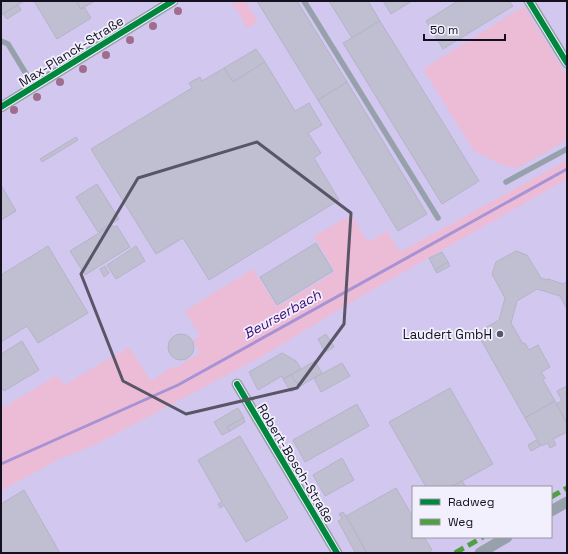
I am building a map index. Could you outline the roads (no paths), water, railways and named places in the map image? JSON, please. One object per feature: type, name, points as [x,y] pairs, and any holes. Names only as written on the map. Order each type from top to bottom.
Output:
[{"type":"street","name":"Max-Planck-Straße","points":[[1,107],[173,1]]},
{"type":"street","points":[[529,1],[567,63]]},
{"type":"street","name":"Robert-Bosch-Straße","points":[[237,384],[337,553]]},
{"type":"street","points":[[552,510],[567,502]]},
{"type":"street","points":[[480,553],[505,538]]},
{"type":"lane","points":[[304,1],[438,218]]},
{"type":"lane","points":[[1,41],[8,44],[34,87]]},
{"type":"lane","points":[[506,182],[567,149]]},
{"type":"waterway","name":"Beurserbach","points":[[1,464],[178,385],[567,169]]},
{"type":"place","name":"Laudert GmbH","points":[[500,334]]}]
